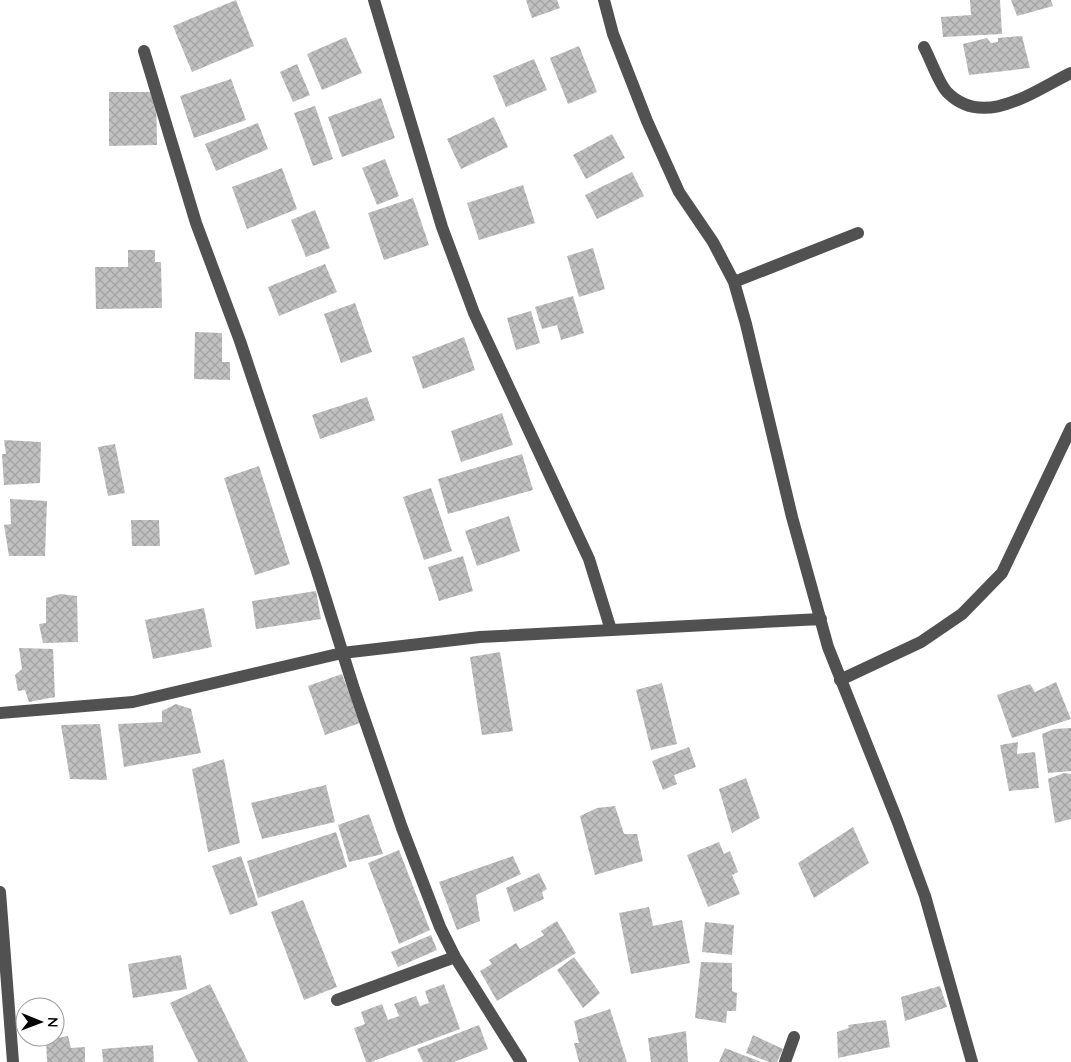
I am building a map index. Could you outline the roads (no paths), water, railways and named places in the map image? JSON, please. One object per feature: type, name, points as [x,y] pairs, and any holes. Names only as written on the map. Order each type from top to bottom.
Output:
[{"type":"street","points":[[374,0],[442,227],[474,313],[589,559],[611,630]]},
{"type":"street","points":[[604,0],[613,34],[679,192],[713,242],[734,282],[746,324],[792,517],[828,647],[925,896],[972,1062]]},
{"type":"street","points":[[924,47],[946,91],[956,100],[977,108],[1015,103],[1071,72]]},
{"type":"street","points":[[144,51],[196,223],[240,341],[316,568],[342,653],[402,828],[440,927],[455,957],[521,1062]]},
{"type":"street","points":[[734,282],[858,233]]},
{"type":"street","points":[[840,680],[921,642],[962,614],[1002,573],[1071,428]]},
{"type":"street","points":[[0,713],[132,702],[342,653],[480,637],[820,619]]},
{"type":"street","points":[[0,892],[13,1062]]},
{"type":"street","points":[[337,1000],[455,957]]},
{"type":"street","points":[[785,1062],[794,1037]]}]
